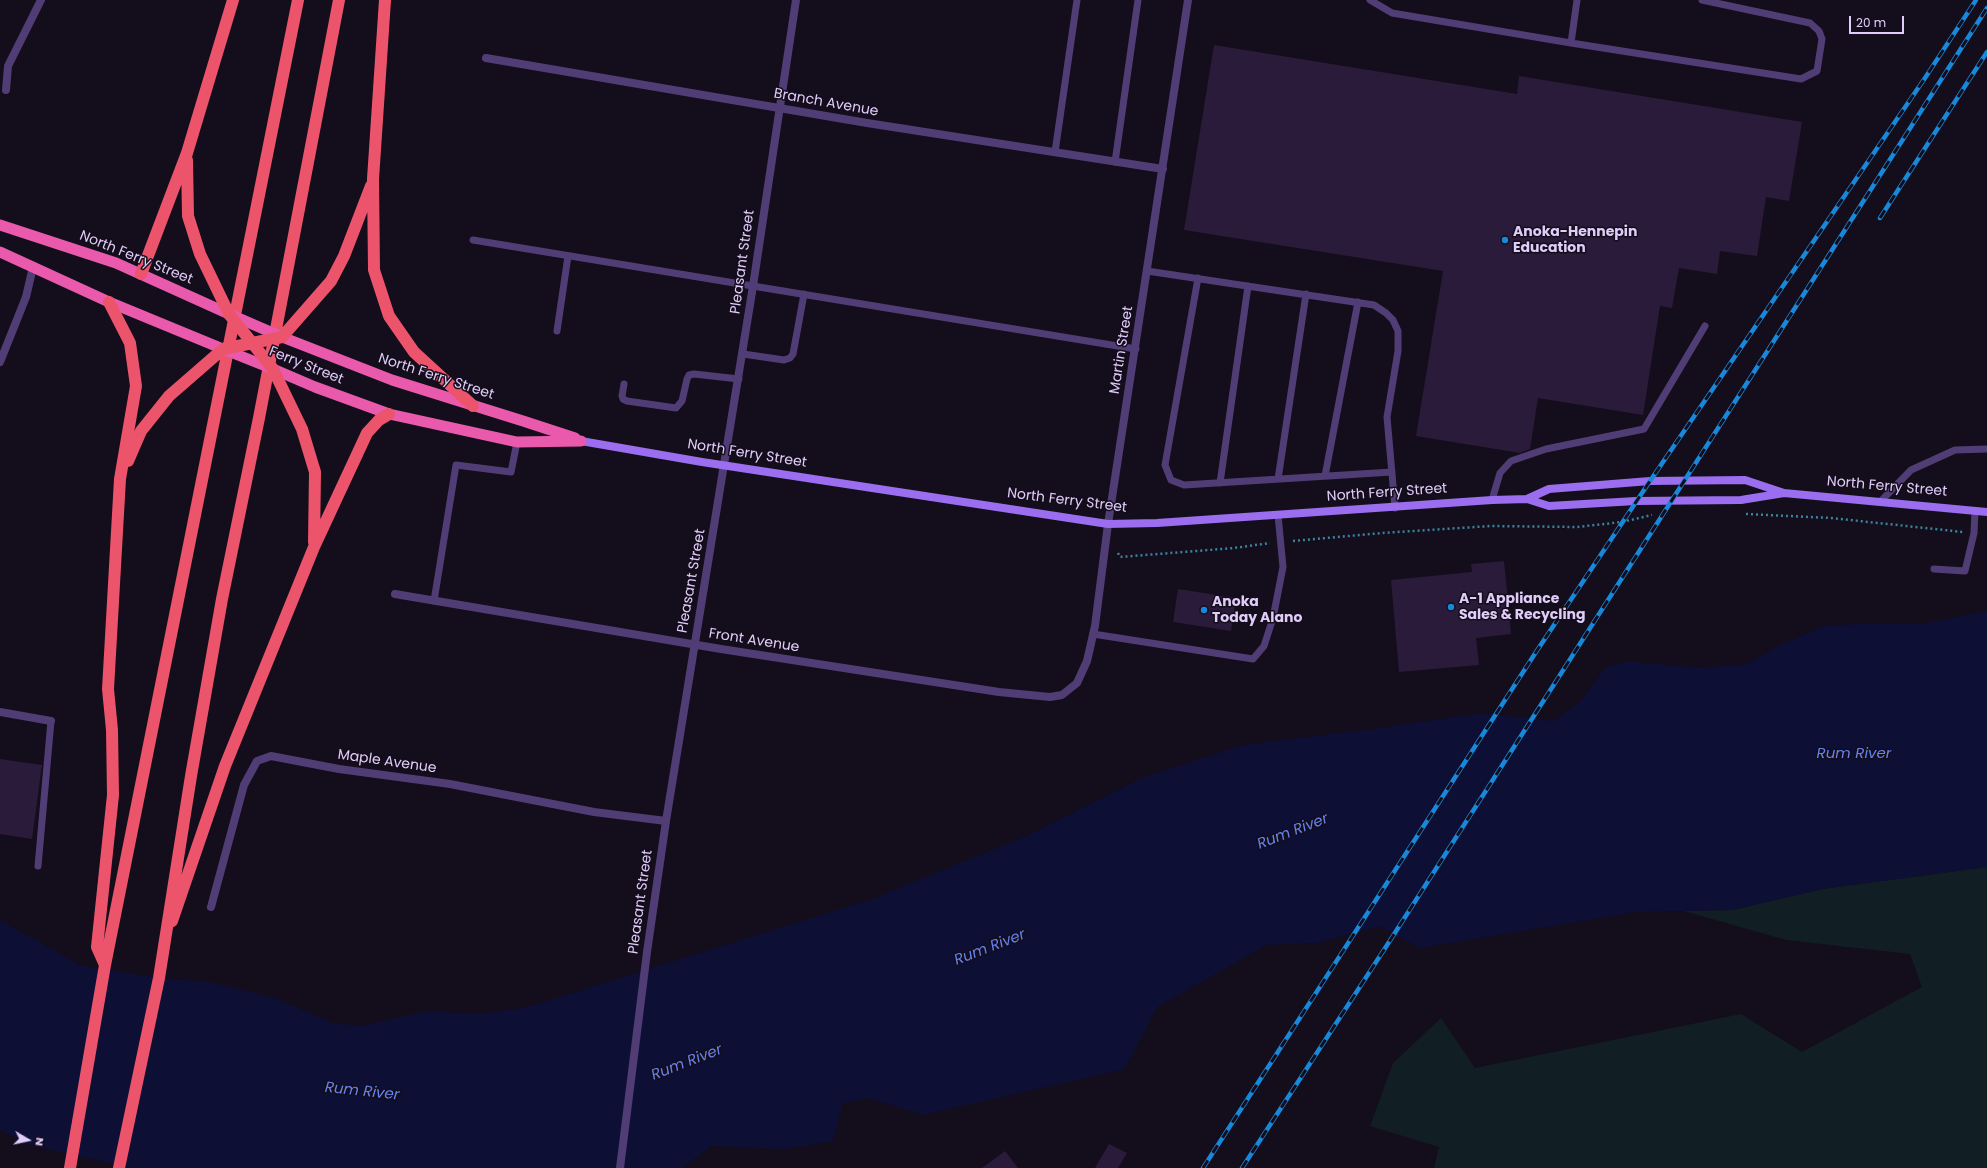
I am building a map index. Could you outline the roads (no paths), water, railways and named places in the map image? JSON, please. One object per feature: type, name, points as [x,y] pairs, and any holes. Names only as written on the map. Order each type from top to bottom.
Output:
[{"type":"highway","points":[[142,274],[187,153],[233,0]]},
{"type":"highway","points":[[70,1168],[106,965],[298,0]]},
{"type":"highway","points":[[119,1167],[159,978],[164,938],[222,599],[259,418],[339,0]]},
{"type":"highway","points":[[385,0],[373,179],[374,270],[389,316],[414,352],[473,406]]},
{"type":"highway","points":[[187,153],[188,216],[200,254],[229,314],[273,370],[302,429],[315,472],[314,547]]},
{"type":"highway","points":[[120,479],[141,431],[169,396],[222,349],[282,336],[331,281],[344,256],[373,179]]},
{"type":"highway","name":"North Ferry Street","points":[[0,225],[116,263],[229,314],[392,380],[581,441]]},
{"type":"highway","points":[[0,252],[33,267]]},
{"type":"highway","name":"Ferry Street","points":[[33,267],[173,330],[315,387],[389,414],[517,442],[581,441]]},
{"type":"highway","points":[[106,965],[97,947],[113,795],[112,730],[108,689],[120,479],[136,386],[130,343],[109,302]]},
{"type":"highway","points":[[164,938],[176,911],[225,766],[314,547],[367,433],[379,420],[389,414]]},
{"type":"main road","name":"North Ferry Street","points":[[581,441],[725,466],[1108,524],[1150,524],[1492,500],[1527,499],[1549,506],[1636,501],[1741,500],[1784,492]]},
{"type":"main road","name":"North Ferry Street","points":[[1527,499],[1549,489],[1657,480],[1745,480],[1784,492],[1987,512]]},
{"type":"street","points":[[6,90],[8,66],[41,0]]},
{"type":"street","name":"Pleasant Street","points":[[620,1168],[647,952],[666,821],[754,286],[796,0]]},
{"type":"street","name":"Martin Street","points":[[1062,695],[1077,683],[1087,661],[1093,634],[1108,524],[1136,349],[1188,0]]},
{"type":"street","name":"Branch Avenue","points":[[486,58],[779,108],[1163,169]]},
{"type":"street","points":[[0,362],[26,297],[33,267]]},
{"type":"street","name":"Front Avenue","points":[[395,594],[695,645],[998,692],[1050,697],[1062,695]]},
{"type":"street","points":[[0,712],[51,721]]},
{"type":"street","name":"Maple Avenue","points":[[211,907],[244,785],[257,761],[271,756],[339,769],[450,784],[594,812],[666,821]]},
{"type":"lane","points":[[1055,152],[1077,0]]},
{"type":"lane","points":[[1115,162],[1138,0]]},
{"type":"lane","points":[[1370,0],[1392,13],[1571,43],[1801,79],[1817,71],[1822,39],[1819,31],[1810,23],[1705,0]]},
{"type":"lane","points":[[1571,43],[1577,0]]},
{"type":"lane","points":[[473,240],[1136,349]]},
{"type":"lane","points":[[557,331],[568,256]]},
{"type":"lane","points":[[1147,271],[1358,302],[1374,305],[1386,313],[1393,320],[1398,332],[1398,351],[1387,417],[1395,508]]},
{"type":"lane","points":[[1198,278],[1165,465],[1171,480],[1184,486],[1392,472]]},
{"type":"lane","points":[[1220,483],[1248,286]]},
{"type":"lane","points":[[743,354],[784,360],[790,358],[793,354],[804,294]]},
{"type":"lane","points":[[1278,480],[1306,294]]},
{"type":"lane","points":[[1325,476],[1358,302]]},
{"type":"lane","points":[[1492,500],[1500,473],[1511,461],[1546,449],[1644,428],[1705,326]]},
{"type":"lane","points":[[624,384],[622,396],[623,399],[627,401],[676,408],[682,401],[689,375],[694,374],[739,379]]},
{"type":"lane","points":[[434,601],[456,464],[511,472],[517,442]]},
{"type":"lane","points":[[1880,502],[1911,470],[1955,450],[1987,449]]},
{"type":"lane","points":[[1934,568],[1965,571],[1974,533],[1976,511]]},
{"type":"lane","points":[[1093,634],[1253,659],[1264,646],[1273,618],[1283,567],[1278,515]]},
{"type":"lane","points":[[38,866],[51,721]]},
{"type":"water","name":"Rum River","points":[[1987,611],[1987,867],[1822,889],[1732,910],[1636,912],[1420,948],[1379,926],[1317,943],[1267,945],[1157,1007],[1125,1069],[923,1115],[868,1098],[843,1103],[833,1141],[785,1149],[712,1146],[682,1168],[133,1168],[32,1146],[0,1130],[0,920],[80,965],[159,978],[210,982],[275,998],[333,1023],[363,1026],[426,1011],[478,1014],[524,1008],[872,899],[1026,836],[1139,779],[1242,745],[1379,728],[1482,713],[1554,721],[1580,702],[1605,668],[1626,661],[1700,668],[1746,664],[1782,644],[1824,626],[1874,623],[1923,624]]},
{"type":"railway","points":[[1203,1168],[1536,652],[1650,481],[1925,78],[1976,0]]},
{"type":"railway","points":[[1242,1168],[1391,939],[1987,8]]},
{"type":"railway","points":[[1880,218],[1987,52]]},
{"type":"place","name":"Anoka-Hennepin Education","points":[[1505,240]]},
{"type":"place","name":"A-1 Appliance Sales & Recycling","points":[[1451,607]]},
{"type":"place","name":"Anoka Today Alano","points":[[1204,610]]}]
